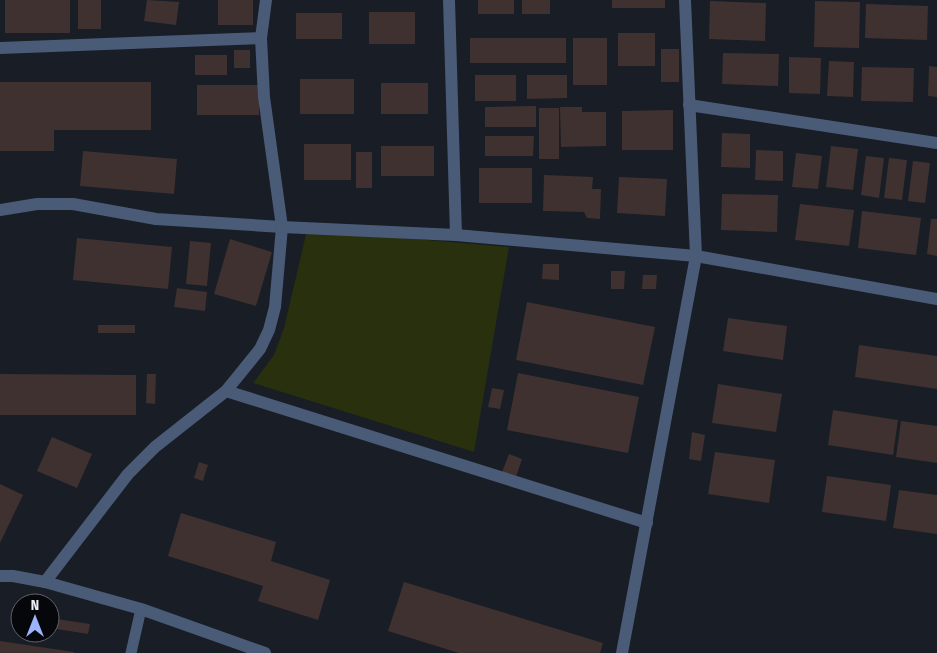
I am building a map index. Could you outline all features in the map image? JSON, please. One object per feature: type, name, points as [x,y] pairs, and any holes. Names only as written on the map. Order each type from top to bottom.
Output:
[{"type":"street","points":[[45,582],[128,474],[155,447],[226,391],[260,349],[269,330],[274,307],[282,227],[264,97],[261,38],[266,0]]},
{"type":"street","points":[[449,0],[456,235]]},
{"type":"street","points":[[622,653],[648,523],[696,256],[685,0]]},
{"type":"street","points":[[0,48],[261,38]]},
{"type":"street","points":[[689,105],[937,142]]},
{"type":"street","points":[[0,210],[37,204],[73,204],[156,219],[456,235],[696,256],[937,299]]},
{"type":"street","points":[[226,391],[648,523]]},
{"type":"street","points":[[0,576],[13,576],[45,582],[141,609],[265,653]]},
{"type":"lane","points":[[131,653],[141,609]]},
{"type":"green space","points":[[307,230],[509,247],[474,452],[253,383],[274,355],[284,328]]},
{"type":"building","points":[[5,0],[70,0],[70,33],[5,33]]},
{"type":"building","points":[[78,0],[101,0],[101,29],[78,29]]},
{"type":"building","points":[[147,0],[179,2],[176,25],[144,21]]},
{"type":"building","points":[[218,0],[253,0],[253,25],[218,25]]},
{"type":"building","points":[[478,0],[514,0],[514,14],[478,14]]},
{"type":"building","points":[[522,0],[550,0],[550,14],[522,14]]},
{"type":"building","points":[[612,0],[665,0],[665,8],[612,8]]},
{"type":"building","points":[[710,1],[766,3],[765,41],[709,39]]},
{"type":"building","points":[[815,1],[860,2],[859,48],[814,47]]},
{"type":"building","points":[[866,4],[928,6],[927,40],[865,38]]},
{"type":"building","points":[[369,12],[415,12],[415,44],[369,44]]},
{"type":"building","points":[[296,13],[342,13],[342,39],[296,39]]},
{"type":"building","points":[[618,33],[655,33],[655,66],[618,66]]},
{"type":"building","points":[[470,38],[566,38],[566,63],[470,63]]},
{"type":"building","points":[[573,38],[607,38],[607,85],[573,85]]},
{"type":"building","points":[[661,49],[679,49],[679,82],[661,82]]},
{"type":"building","points":[[234,50],[250,50],[250,68],[234,68]]},
{"type":"building","points":[[723,53],[779,54],[778,86],[722,84]]},
{"type":"building","points":[[195,55],[227,55],[227,75],[195,75]]},
{"type":"building","points":[[789,57],[821,58],[820,94],[789,93]]},
{"type":"building","points":[[829,61],[854,62],[853,97],[827,96]]},
{"type":"building","points":[[929,66],[937,67],[937,97],[928,96]]},
{"type":"building","points":[[862,67],[914,68],[913,102],[861,101]]},
{"type":"building","points":[[475,75],[516,75],[516,101],[475,101]]},
{"type":"building","points":[[527,75],[567,75],[567,98],[527,99]]},
{"type":"building","points":[[300,79],[354,79],[354,114],[300,114]]},
{"type":"building","points":[[0,82],[151,82],[151,130],[54,130],[54,151],[0,151]]},
{"type":"building","points":[[381,83],[428,83],[428,114],[381,114]]},
{"type":"building","points":[[197,85],[259,85],[259,115],[197,115]]},
{"type":"building","points":[[536,106],[536,127],[485,127],[485,107]]},
{"type":"building","points":[[560,107],[582,107],[582,112],[606,112],[606,146],[561,147]]},
{"type":"building","points":[[539,108],[559,108],[559,159],[539,159]]},
{"type":"building","points":[[673,110],[673,150],[622,150],[622,111]]},
{"type":"building","points":[[722,133],[750,134],[750,168],[721,167]]},
{"type":"building","points":[[485,136],[534,136],[533,156],[485,156]]},
{"type":"building","points":[[304,144],[351,144],[351,180],[304,180]]},
{"type":"building","points":[[381,146],[434,146],[434,176],[381,176]]},
{"type":"building","points":[[831,146],[858,149],[853,190],[826,187]]},
{"type":"building","points":[[756,150],[783,151],[783,181],[755,180]]},
{"type":"building","points":[[83,151],[177,159],[174,194],[80,186]]},
{"type":"building","points":[[356,152],[372,152],[372,188],[356,188]]},
{"type":"building","points":[[796,153],[822,156],[818,189],[792,187]]},
{"type":"building","points":[[866,156],[884,158],[879,198],[861,195]]},
{"type":"building","points":[[889,158],[907,160],[902,200],[884,198]]},
{"type":"building","points":[[913,161],[930,163],[925,203],[908,201]]},
{"type":"building","points":[[479,168],[532,168],[532,203],[479,203]]},
{"type":"building","points":[[544,175],[593,177],[592,189],[601,189],[600,219],[587,218],[584,212],[543,211]]},
{"type":"building","points":[[619,177],[667,179],[665,216],[617,213]]},
{"type":"building","points":[[722,194],[778,195],[777,232],[721,230]]},
{"type":"building","points":[[800,204],[854,210],[849,246],[795,240]]},
{"type":"building","points":[[862,211],[921,218],[916,255],[858,248]]},
{"type":"building","points":[[931,219],[937,219],[937,256],[927,254]]},
{"type":"building","points":[[77,238],[172,247],[168,289],[73,280]]},
{"type":"building","points":[[230,239],[272,252],[256,306],[214,294]]},
{"type":"building","points":[[190,241],[211,243],[207,286],[186,284]]},
{"type":"building","points":[[543,264],[559,264],[559,280],[542,279]]},
{"type":"building","points":[[611,271],[625,271],[624,289],[611,289]]},
{"type":"building","points":[[643,275],[657,275],[656,289],[642,289]]},
{"type":"building","points":[[177,288],[207,292],[205,311],[174,307]]},
{"type":"building","points":[[527,302],[655,327],[643,385],[516,360]]},
{"type":"building","points":[[728,318],[787,326],[783,360],[723,351]]},
{"type":"building","points":[[98,325],[135,325],[135,333],[98,333]]},
{"type":"building","points":[[859,345],[937,356],[937,389],[855,377]]},
{"type":"building","points":[[518,373],[639,397],[628,453],[507,430]]},
{"type":"building","points":[[0,374],[136,375],[136,415],[0,415]]},
{"type":"building","points":[[147,374],[156,374],[155,404],[146,403]]},
{"type":"building","points":[[718,384],[782,394],[776,432],[712,423]]},
{"type":"building","points":[[492,388],[504,390],[500,409],[488,407]]},
{"type":"building","points":[[833,410],[898,420],[893,455],[828,445]]},
{"type":"building","points":[[901,421],[937,426],[937,463],[896,457]]},
{"type":"building","points":[[692,432],[705,435],[701,461],[689,459]]},
{"type":"building","points":[[52,437],[92,454],[77,488],[37,471]]},
{"type":"building","points":[[715,452],[775,460],[769,503],[708,494]]},
{"type":"building","points":[[509,454],[522,459],[516,477],[502,472]]},
{"type":"building","points":[[199,462],[208,465],[203,481],[194,478]]},
{"type":"building","points":[[827,476],[891,485],[886,521],[822,512]]},
{"type":"building","points":[[0,484],[23,495],[0,543]]},
{"type":"building","points":[[899,490],[937,495],[937,534],[893,528]]},
{"type":"building","points":[[181,513],[276,542],[271,561],[330,580],[318,620],[258,601],[263,586],[168,556]]},
{"type":"building","points":[[404,582],[603,643],[600,653],[459,653],[388,631]]},
{"type":"building","points":[[60,620],[90,624],[88,634],[60,630]]},
{"type":"building","points":[[0,641],[74,652],[74,653],[0,653]]}]
